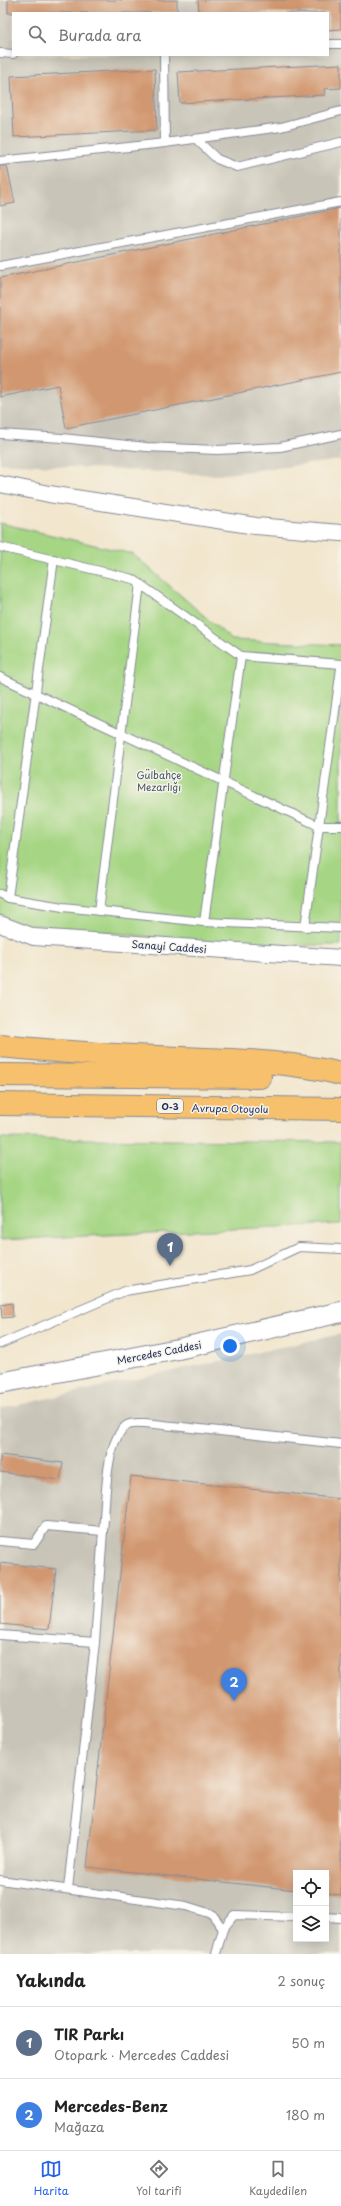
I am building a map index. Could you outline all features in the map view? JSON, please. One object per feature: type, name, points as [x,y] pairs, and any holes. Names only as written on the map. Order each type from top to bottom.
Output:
[{"type":"highway","points":[[0,1046],[130,1056],[262,1062],[312,1067],[341,1074]]},
{"type":"highway","points":[[0,1075],[341,1078]]},
{"type":"highway","name":"Avrupa Otoyolu","points":[[0,1104],[341,1109]]},
{"type":"street","points":[[0,484],[48,494],[132,505],[256,526],[341,533]]},
{"type":"street","name":"Sanayi Caddesi","points":[[0,924],[34,937],[341,958]]},
{"type":"street","name":"Mercedes Caddesi","points":[[0,1383],[178,1349],[341,1312]]},
{"type":"lane","points":[[329,44],[341,44]]},
{"type":"lane","points":[[0,53],[12,54]]},
{"type":"lane","points":[[164,56],[165,143]]},
{"type":"lane","points":[[0,161],[165,143],[281,127],[341,111]]},
{"type":"lane","points":[[196,139],[217,159],[237,167],[341,142]]},
{"type":"lane","points":[[0,266],[341,202]]},
{"type":"lane","points":[[0,434],[62,438],[146,447],[217,450],[280,447],[341,434]]},
{"type":"lane","points":[[0,547],[133,579],[241,656],[341,664]]},
{"type":"lane","points":[[54,559],[36,693],[4,896],[99,911],[204,922],[341,928]]},
{"type":"lane","points":[[99,911],[140,584]]},
{"type":"lane","points":[[204,922],[241,656]]},
{"type":"lane","points":[[305,927],[341,668]]},
{"type":"lane","points":[[0,677],[319,826],[341,826]]},
{"type":"lane","points":[[0,1344],[124,1291],[250,1270],[299,1247],[341,1249]]},
{"type":"lane","points":[[68,1889],[95,1642],[110,1457],[119,1432],[128,1424],[145,1423],[341,1444]]},
{"type":"lane","points":[[0,1542],[34,1544],[46,1526],[103,1530]]},
{"type":"lane","points":[[0,1635],[95,1642]]},
{"type":"lane","points":[[0,1880],[186,1906],[212,1914],[223,1929]]},
{"type":"lane","points":[[216,1954],[223,1929],[234,1915],[293,1917]]},
{"type":"lane","points":[[329,1917],[341,1918]]},
{"type":"shaded area","points":[[0,0],[341,0],[341,460],[217,475],[0,463]]},
{"type":"shaded area","points":[[341,1334],[341,1954],[0,1954],[0,1409]]},
{"type":"green space","name":"Gülbahçe Mezarlığı","points":[[0,523],[133,554],[232,640],[341,645],[341,945],[241,946],[5,922],[0,919]]},
{"type":"green space","points":[[0,1138],[341,1142],[341,1224],[0,1240]]},
{"type":"building","points":[[8,0],[177,0],[177,12],[8,13]]},
{"type":"building","points":[[198,0],[341,0],[341,29],[329,30],[329,12],[199,12]]},
{"type":"building","points":[[341,64],[341,88],[324,89],[325,95],[180,103],[178,72]]},
{"type":"building","points":[[155,69],[157,130],[14,137],[11,76]]},
{"type":"building","points":[[0,166],[7,166],[15,203],[0,206]]},
{"type":"building","points":[[341,208],[341,372],[66,428],[58,385],[0,397],[0,278]]},
{"type":"building","points":[[12,1303],[13,1317],[2,1318],[1,1305]]},
{"type":"building","points":[[0,1455],[63,1463],[60,1480],[0,1472]]},
{"type":"building","points":[[131,1476],[341,1499],[341,1895],[329,1893],[329,1870],[293,1870],[293,1890],[87,1867]]},
{"type":"building","points":[[0,1563],[56,1569],[49,1629],[0,1624]]},
{"type":"place","name":"TIR Parkı","points":[[170,1266]]},
{"type":"place","name":"Mercedes-Benz","points":[[234,1701]]}]
